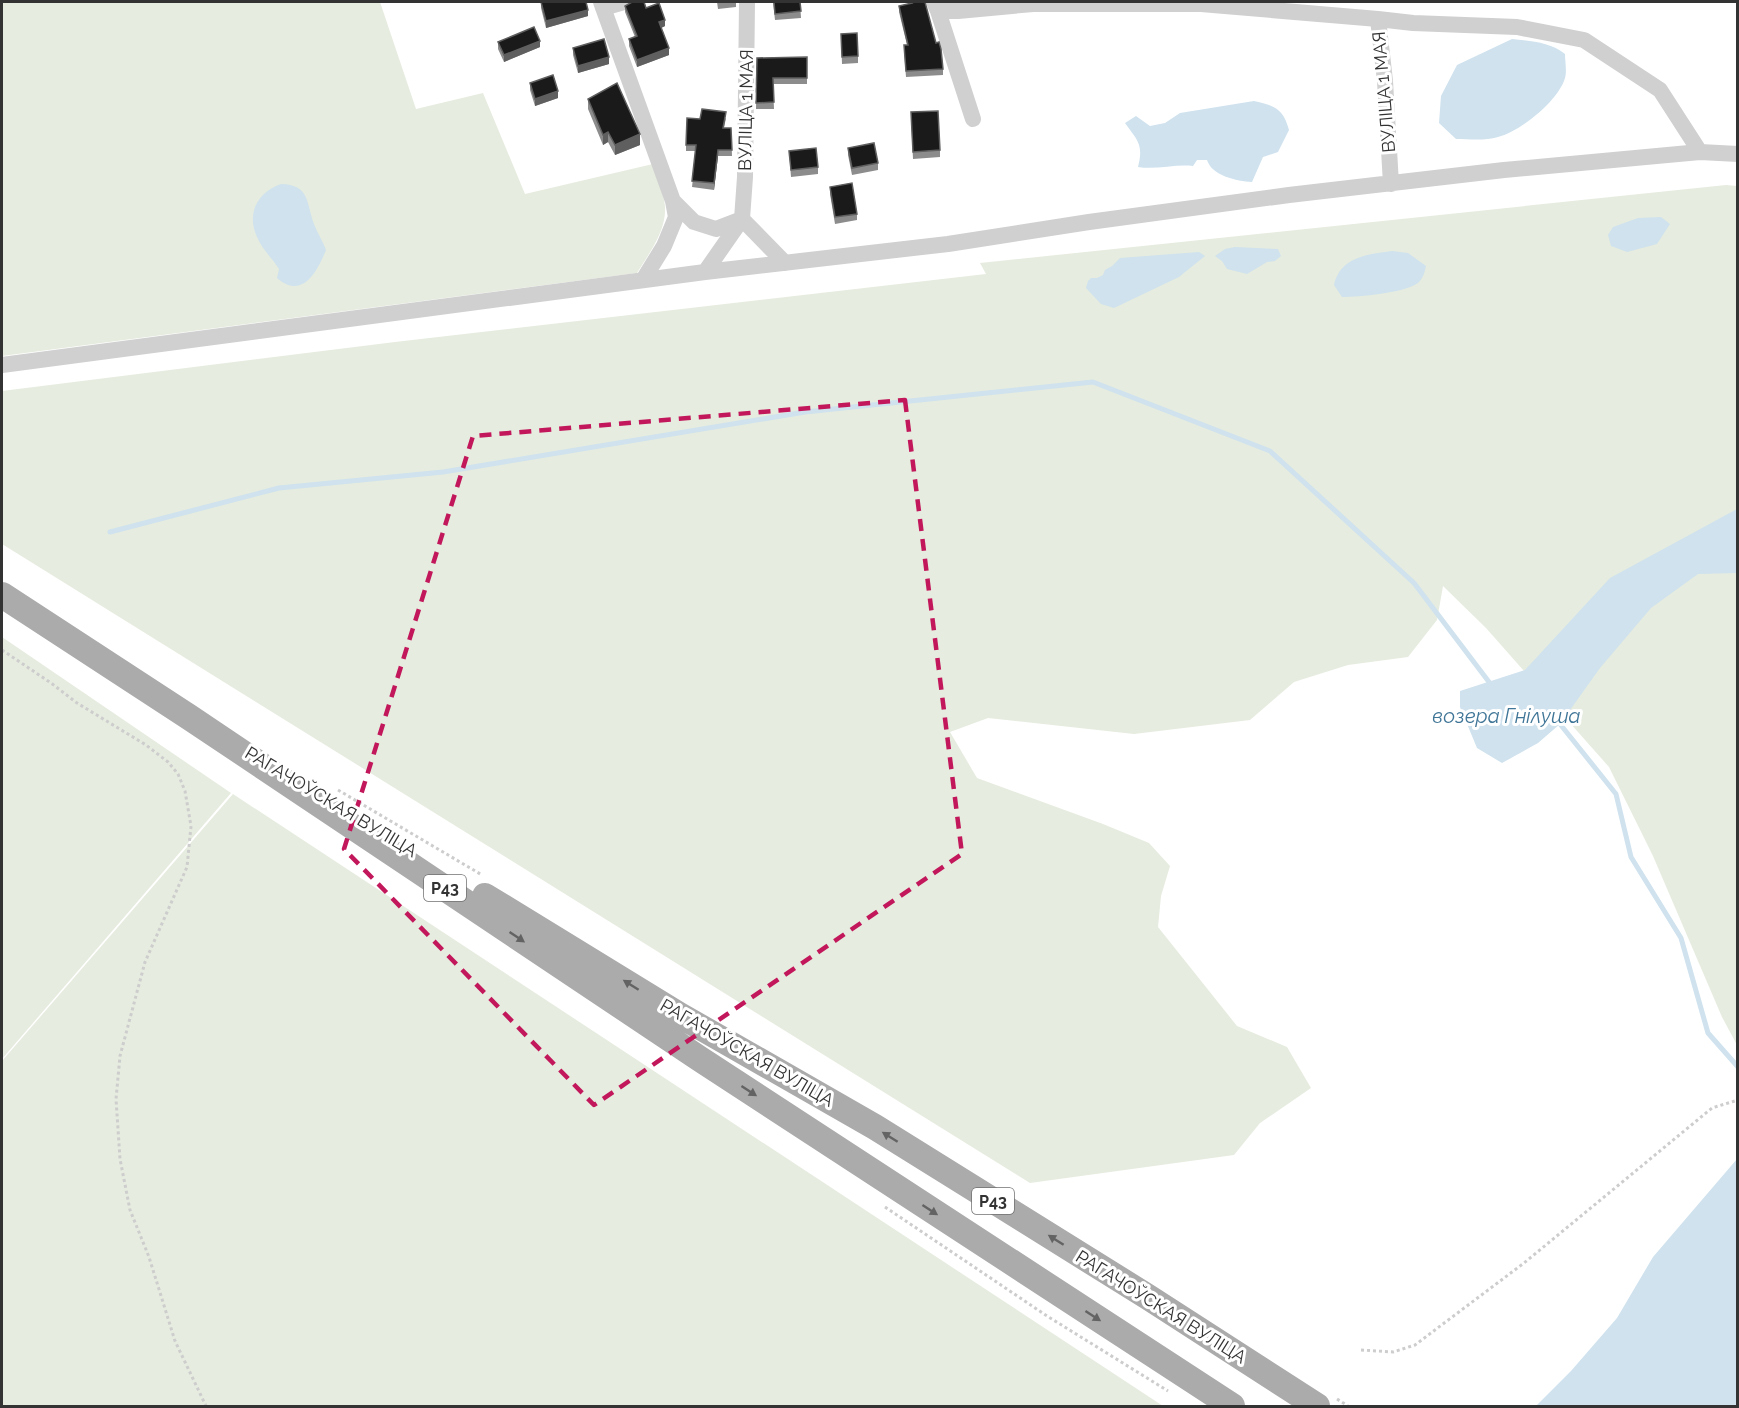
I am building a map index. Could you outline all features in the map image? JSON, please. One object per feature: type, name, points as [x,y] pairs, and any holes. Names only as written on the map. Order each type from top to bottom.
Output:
[{"type":"main road","name":"РАГАЧОЎСКАЯ ВУЛІЦА","points":[[2,595],[189,717],[690,1053],[1232,1407]]},
{"type":"main road","name":"РАГАЧОЎСКАЯ ВУЛІЦА","points":[[189,717],[681,1016],[875,1127],[1309,1401]]},
{"type":"street","points":[[624,2],[602,5],[673,201],[676,217],[664,246],[643,280]]},
{"type":"street","name":"ВУЛІЦА 1 МАЯ","points":[[742,219],[745,177],[747,2]]},
{"type":"street","name":"ВУЛІЦА 1 МАЯ","points":[[936,6],[958,11],[1033,4],[1201,4],[1378,19],[1385,81],[1391,184]]},
{"type":"street","points":[[936,6],[973,119]]},
{"type":"street","points":[[1378,19],[1413,23],[1517,27],[1584,40],[1660,90],[1700,152]]},
{"type":"street","points":[[2,365],[705,272],[948,244],[1101,220],[1289,195],[1503,170],[1700,152],[1737,154]]},
{"type":"street","points":[[673,201],[694,222],[716,228],[742,219]]},
{"type":"street","points":[[742,219],[785,263]]},
{"type":"street","points":[[705,272],[742,219]]},
{"type":"path","points":[[2,650],[77,703],[146,745],[173,768],[183,783],[191,826],[191,847],[187,867],[145,963],[120,1056],[117,1099],[120,1159],[130,1210],[149,1257],[175,1341],[206,1407]]},
{"type":"path","points":[[1361,1350],[1393,1352],[1415,1345],[1524,1263],[1712,1108],[1737,1100]]},
{"type":"highlighted area","points":[[905,400],[962,854],[594,1105],[344,849],[473,436]]},
{"type":"shaded area","points":[[2,2],[380,2],[416,109],[483,93],[525,194],[653,164],[664,200],[662,229],[637,273],[2,356]]},
{"type":"shaded area","points":[[1726,185],[1737,186],[1737,1045],[1722,1017],[1653,856],[1609,767],[1486,628],[1443,586],[1437,620],[1408,657],[1348,665],[1294,682],[1250,720],[1134,734],[988,718],[950,732],[977,778],[1149,843],[1170,866],[1161,896],[1158,927],[1237,1026],[1287,1047],[1311,1088],[1260,1123],[1234,1155],[1030,1183],[2,544],[2,391],[395,342],[986,274],[980,263]]},
{"type":"shaded area","points":[[2,637],[231,793],[2,1059]]},
{"type":"shaded area","points":[[233,794],[1163,1406],[2,1406],[2,1061]]},
{"type":"water","points":[[1512,39],[1533,41],[1565,54],[1566,75],[1561,87],[1538,114],[1507,134],[1488,139],[1456,139],[1439,123],[1441,96],[1457,65]]},
{"type":"water","points":[[1254,101],[1281,112],[1289,130],[1278,152],[1263,157],[1252,182],[1219,174],[1207,160],[1197,160],[1193,166],[1138,167],[1140,147],[1125,123],[1136,116],[1150,126],[1165,123],[1180,113]]},
{"type":"water","points":[[281,184],[290,185],[302,191],[326,250],[313,274],[301,285],[286,284],[277,278],[279,269],[262,246],[254,228],[256,204],[266,192]]},
{"type":"water","points":[[1661,217],[1670,224],[1657,244],[1627,252],[1611,246],[1608,235],[1613,227],[1638,218]]},
{"type":"water","points":[[1235,247],[1278,249],[1281,256],[1247,274],[1227,269],[1215,256],[1225,249]]},
{"type":"water","points":[[1392,251],[1408,253],[1426,266],[1418,283],[1392,292],[1342,297],[1334,285],[1342,268],[1356,259]]},
{"type":"water","points":[[1199,252],[1205,256],[1179,277],[1114,308],[1101,304],[1086,288],[1091,278],[1103,275],[1105,270],[1120,258]]},
{"type":"water","name":"возера Гнілуша","points":[[1737,509],[1737,573],[1698,574],[1651,608],[1600,668],[1560,724],[1538,743],[1502,763],[1477,748],[1460,707],[1460,691],[1525,670],[1610,578]]},
{"type":"water","points":[[1737,1159],[1737,1406],[1536,1406],[1571,1371],[1617,1318],[1653,1257]]},
{"type":"building","points":[[541,2],[586,2],[588,10],[546,21]]},
{"type":"building","points":[[632,2],[644,2],[646,8],[659,3],[665,20],[659,22],[669,48],[637,60],[629,39],[637,36],[625,6]]},
{"type":"building","points":[[774,2],[800,2],[801,11],[775,14]]},
{"type":"building","points":[[911,2],[925,2],[936,43],[939,42],[941,49],[943,69],[906,71],[904,45],[908,45],[899,6]]},
{"type":"building","points":[[534,27],[540,41],[504,55],[498,42]]},
{"type":"building","points":[[857,33],[858,56],[842,57],[841,34]]},
{"type":"building","points":[[604,39],[609,57],[578,66],[573,48]]},
{"type":"building","points":[[807,57],[807,78],[773,78],[774,102],[756,103],[757,58]]},
{"type":"building","points":[[553,75],[558,91],[535,99],[530,83]]},
{"type":"building","points":[[617,83],[640,134],[615,145],[608,132],[603,135],[588,99]]},
{"type":"building","points":[[702,109],[726,112],[723,128],[731,128],[732,150],[718,150],[714,183],[692,181],[696,145],[686,145],[687,118],[700,119]]},
{"type":"building","points":[[938,111],[940,150],[913,152],[911,112]]},
{"type":"building","points":[[874,143],[878,163],[852,168],[848,148]]},
{"type":"building","points":[[816,148],[818,167],[791,170],[789,151]]},
{"type":"building","points":[[852,183],[857,214],[835,217],[830,187]]},
{"type":"waterway","points":[[110,532],[279,488],[443,472],[805,412],[1093,382],[1270,451],[1414,583],[1489,682]]},
{"type":"waterway","points":[[1560,724],[1616,794],[1631,857],[1681,938],[1708,1033],[1738,1067]]}]
